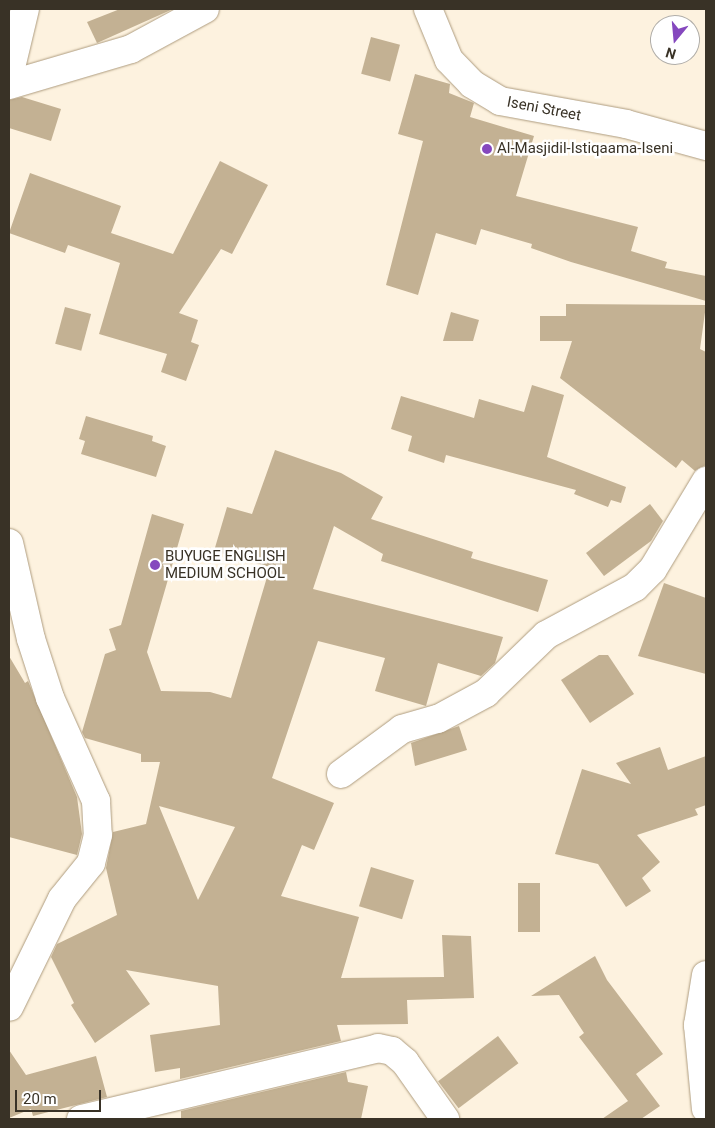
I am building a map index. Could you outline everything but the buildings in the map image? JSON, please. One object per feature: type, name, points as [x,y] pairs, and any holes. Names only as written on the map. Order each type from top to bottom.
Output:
[{"type":"street","points":[[9,76],[25,9]]},
{"type":"street","points":[[9,85],[130,49],[205,9]]},
{"type":"street","name":"Iseni Street","points":[[428,9],[449,60],[472,84],[500,101],[626,124],[706,146]]},
{"type":"street","points":[[341,774],[402,729],[438,719],[486,693],[546,635],[635,587],[653,569],[706,480]]},
{"type":"street","points":[[9,543],[45,681],[96,801],[98,835],[91,863],[62,899],[9,1007]]},
{"type":"street","points":[[706,975],[698,1025],[706,1109]]},
{"type":"street","points":[[80,1119],[378,1048],[392,1051],[405,1062],[445,1119]]},
{"type":"place","name":"Al-Masjidil-Istiqaama-Iseni","points":[[487,149]]},
{"type":"place","name":"BUYUGE ENGLISH MEDIUM SCHOOL","points":[[155,565]]}]
